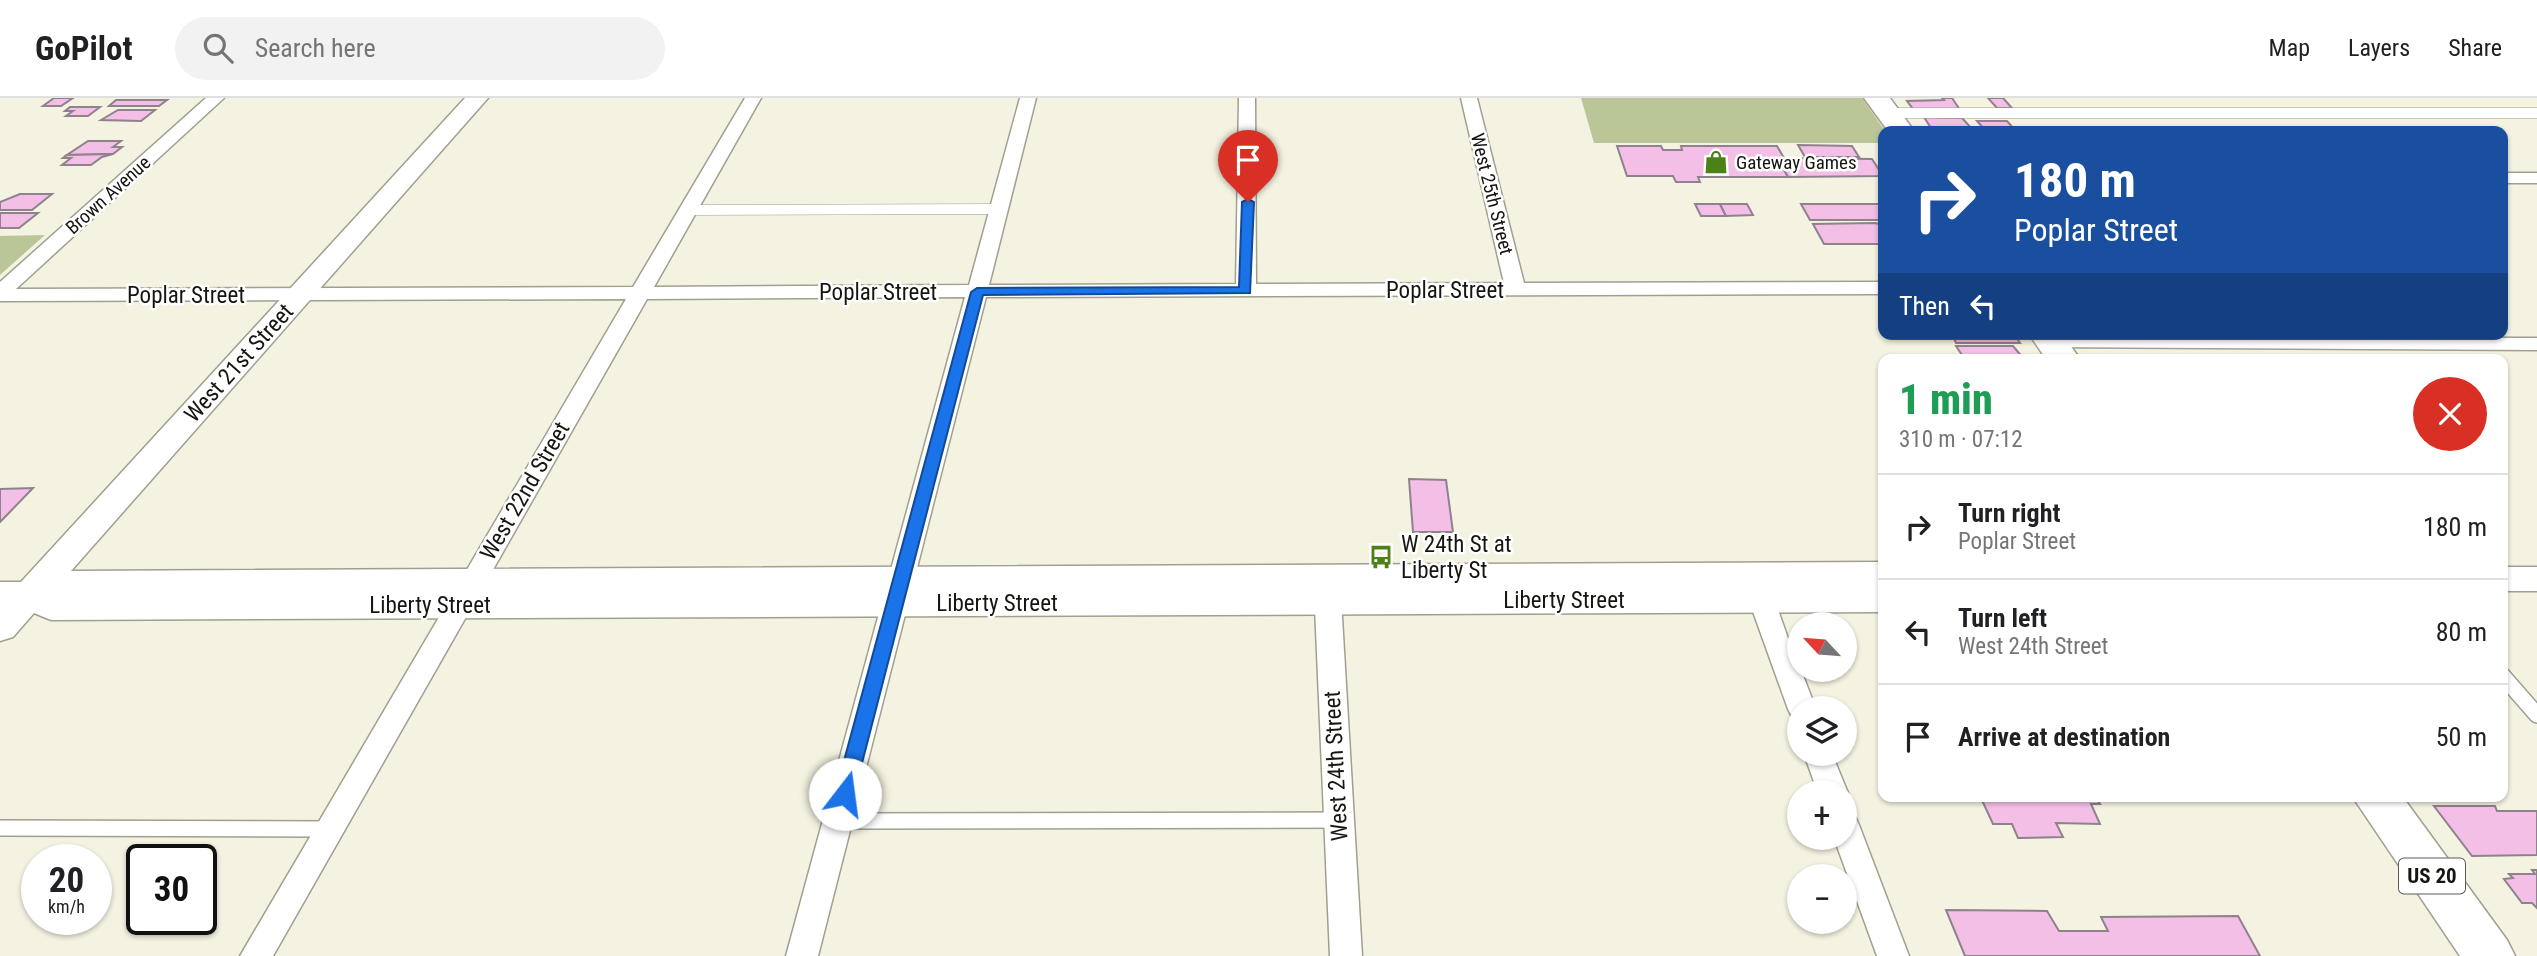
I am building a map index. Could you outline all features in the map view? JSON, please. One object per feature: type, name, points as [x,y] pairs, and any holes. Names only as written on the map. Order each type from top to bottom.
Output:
[{"type":"main road","name":"Liberty Street","points":[[15,595],[51,607],[466,593],[1757,587],[1878,575]]},
{"type":"main road","points":[[2508,579],[2537,579]]},
{"type":"main road","name":"Liberty Street","points":[[1757,587],[1878,599]]},
{"type":"main road","name":"US 20","points":[[2379,802],[2489,956]]},
{"type":"street","name":"Brown Avenue","points":[[0,294],[216,98]]},
{"type":"street","name":"West 21st Street","points":[[0,628],[15,595],[300,294],[477,98]]},
{"type":"street","name":"West 22nd Street","points":[[256,956],[753,98]]},
{"type":"street","points":[[802,956],[1028,98]]},
{"type":"street","points":[[1246,291],[1247,98]]},
{"type":"street","name":"West 25th Street","points":[[1469,98],[1515,289]]},
{"type":"street","points":[[2508,178],[2537,178]]},
{"type":"street","name":"Poplar Street","points":[[0,294],[1878,288]]},
{"type":"street","points":[[2053,345],[2537,344]]},
{"type":"street","points":[[1757,587],[1797,696]]},
{"type":"street","name":"West 24th Street","points":[[1327,589],[1346,956]]},
{"type":"street","points":[[1853,850],[1893,956]]},
{"type":"lane","points":[[1888,114],[2537,113]]},
{"type":"lane","points":[[688,209],[999,209]]},
{"type":"lane","points":[[2508,682],[2537,715]]},
{"type":"lane","points":[[838,821],[1339,820]]},
{"type":"lane","points":[[0,828],[329,829]]},
{"type":"green space","points":[[1581,98],[1862,98],[1882,126],[1878,126],[1878,143],[1594,143]]},
{"type":"green space","points":[[45,235],[0,275],[0,236]]},
{"type":"building","points":[[54,98],[73,98],[61,106],[43,106]]},
{"type":"building","points":[[1942,98],[1952,98],[1960,110],[1913,109],[1907,101],[1944,100]]},
{"type":"building","points":[[1988,98],[2003,98],[2012,108],[1997,108]]},
{"type":"building","points":[[116,100],[167,100],[159,106],[109,106]]},
{"type":"building","points":[[70,107],[100,107],[88,116],[66,116],[73,111],[65,111]]},
{"type":"building","points":[[118,110],[155,110],[141,121],[101,120]]},
{"type":"building","points":[[1924,117],[1962,118],[1969,126],[1930,126]]},
{"type":"building","points":[[1977,121],[2007,121],[2011,126],[1981,126]]},
{"type":"building","points":[[88,141],[121,141],[113,147],[122,147],[113,154],[67,155]]},
{"type":"building","points":[[1798,145],[1852,146],[1859,157],[1805,157]]},
{"type":"building","points":[[1617,146],[1661,146],[1663,150],[1682,150],[1681,146],[1777,146],[1784,158],[1778,158],[1788,177],[1698,177],[1700,182],[1676,182],[1673,176],[1627,176]]},
{"type":"building","points":[[113,154],[102,157],[91,165],[62,165],[71,158],[63,158],[67,155]]},
{"type":"building","points":[[1778,158],[1872,159],[1878,168],[1878,176],[1788,177]]},
{"type":"building","points":[[20,194],[52,194],[32,210],[0,210],[0,202]]},
{"type":"building","points":[[1695,204],[1720,204],[1726,216],[1701,216]]},
{"type":"building","points":[[1720,204],[1747,204],[1753,215],[1726,216]]},
{"type":"building","points":[[1801,204],[1878,204],[1878,220],[1810,220]]},
{"type":"building","points":[[0,213],[38,213],[19,228],[0,228]]},
{"type":"building","points":[[1813,224],[1878,224],[1878,244],[1824,244]]},
{"type":"building","points":[[1955,340],[2018,340],[2020,343],[1956,343]]},
{"type":"building","points":[[1956,346],[2013,346],[2020,354],[1961,354]]},
{"type":"building","points":[[1409,479],[1446,480],[1453,532],[1413,532]]},
{"type":"building","points":[[33,488],[4,518],[0,522],[0,489]]},
{"type":"building","points":[[1983,802],[2100,804],[2091,804],[2100,824],[2056,823],[2063,837],[2018,838],[2012,824],[1993,824]]},
{"type":"building","points":[[2434,806],[2495,806],[2497,811],[2537,811],[2537,855],[2472,856]]},
{"type":"building","points":[[2532,870],[2537,870],[2537,908],[2532,903],[2522,903],[2504,879],[2513,878],[2509,874],[2535,874]]},
{"type":"building","points":[[1946,910],[2047,911],[2059,931],[2108,931],[2101,917],[2238,916],[2260,956],[1965,956]]},
{"type":"place","name":"Gateway Games","points":[[1716,162]]},
{"type":"place","name":"W 24th St at Liberty St","points":[[1381,557]]},
{"type":"route","points":[[845,794],[977,292],[1246,291],[1248,202]]}]
